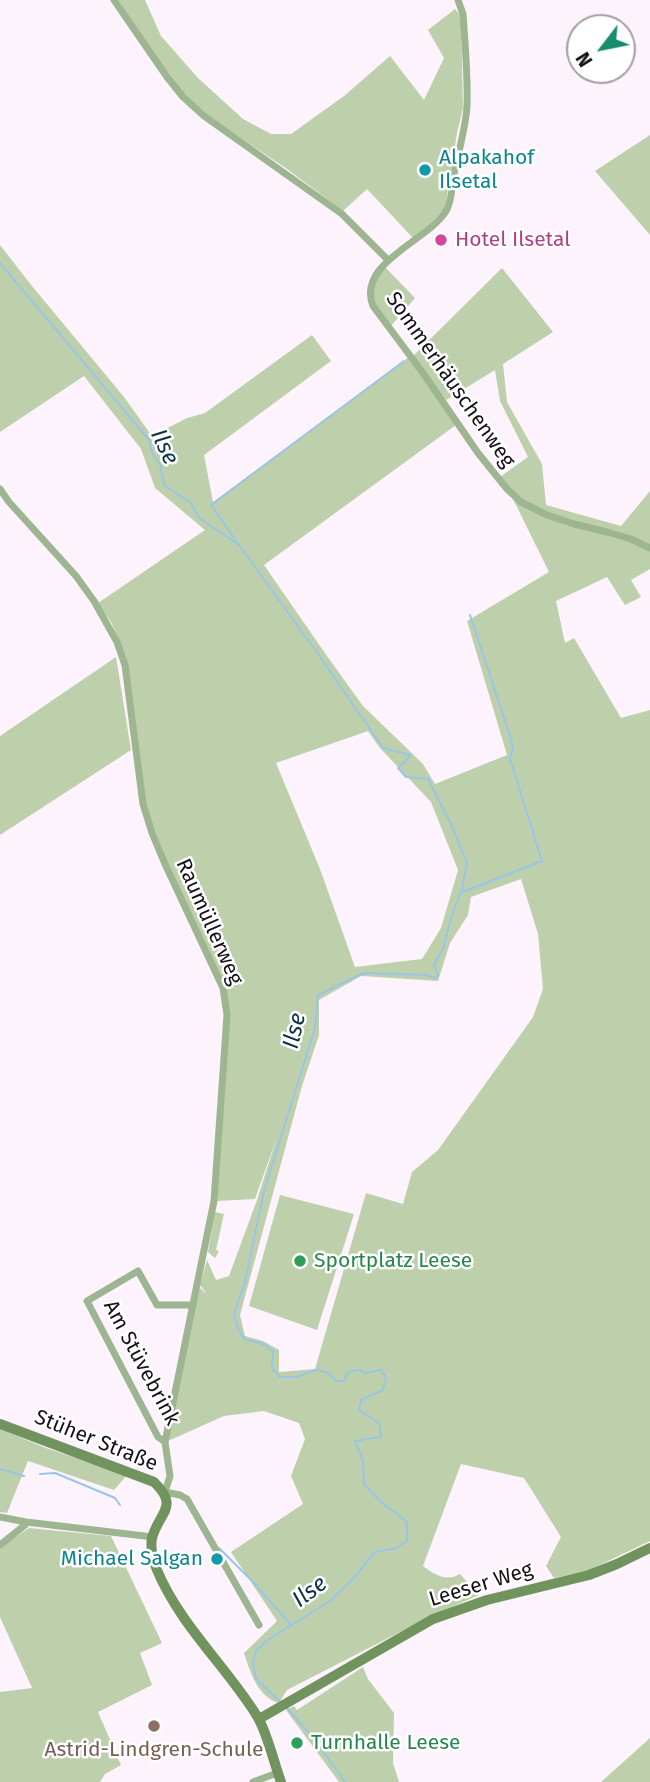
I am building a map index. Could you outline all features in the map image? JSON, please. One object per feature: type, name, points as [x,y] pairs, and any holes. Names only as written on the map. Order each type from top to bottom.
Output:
[{"type":"main road","name":"Stüher Straße","points":[[0,1424],[154,1482],[165,1492],[168,1501],[153,1536]]},
{"type":"main road","points":[[153,1536],[153,1555],[171,1598],[259,1719],[279,1777]]},
{"type":"main road","name":"Leeser Weg","points":[[259,1719],[433,1619],[487,1600],[589,1575],[650,1548]]},
{"type":"street","points":[[114,0],[183,97],[204,116],[342,214],[388,260]]},
{"type":"street","name":"Sommerhäuschenweg","points":[[458,0],[463,14],[467,108],[447,210],[426,233],[388,260],[375,276],[370,288],[370,298],[373,306],[478,453],[521,502],[547,515],[607,531],[650,548]]},
{"type":"street","name":"Raumüllerweg","points":[[0,489],[76,576],[117,642],[125,665],[143,804],[161,854],[223,988],[227,1015],[214,1201],[165,1442],[170,1476],[165,1492]]},
{"type":"street","name":"Am Stüvebrink","points":[[165,1442],[158,1437],[88,1301],[138,1270],[158,1305],[192,1305]]},
{"type":"street","points":[[165,1492],[180,1494],[187,1499],[259,1625]]},
{"type":"street","points":[[0,1517],[153,1536]]},
{"type":"street","points":[[0,1545],[26,1522]]},
{"type":"street","points":[[253,1782],[279,1777]]},
{"type":"green space","points":[[118,0],[145,0],[161,36],[198,78],[243,119],[271,134],[291,134],[344,96],[390,56],[424,100],[444,58],[428,30],[455,9],[461,16],[463,108],[445,208],[413,238],[367,189],[343,211],[287,169],[205,114],[185,96]]},
{"type":"green space","points":[[650,135],[650,235],[595,171]]},
{"type":"green space","points":[[0,245],[124,397],[152,436],[187,418],[205,413],[312,335],[331,361],[204,455],[213,502],[409,357],[456,425],[264,565],[363,706],[423,764],[435,784],[507,755],[467,621],[549,572],[500,477],[528,457],[500,401],[495,370],[446,400],[413,356],[502,268],[553,332],[503,364],[507,402],[542,464],[546,505],[621,526],[650,491],[650,569],[631,580],[641,597],[625,605],[607,577],[556,601],[565,643],[574,638],[621,718],[650,710],[650,1541],[587,1571],[554,1578],[546,1566],[561,1537],[524,1478],[461,1464],[423,1566],[441,1576],[460,1574],[479,1595],[431,1616],[287,1690],[279,1703],[260,1690],[244,1653],[277,1621],[231,1552],[303,1504],[291,1476],[305,1439],[299,1423],[264,1411],[224,1416],[168,1441],[200,1288],[207,1294],[200,1285],[207,1260],[216,1280],[229,1276],[277,1137],[255,1199],[217,1201],[225,987],[147,812],[120,641],[98,603],[205,530],[155,488],[141,449],[84,376],[0,432]],"holes":[[[368,731],[380,748],[431,802],[458,870],[441,928],[422,959],[355,967],[320,869],[276,763]],[[521,879],[538,934],[543,989],[533,1017],[438,1150],[412,1172],[403,1204],[366,1193],[315,1369],[279,1372],[279,1350],[263,1341],[245,1336],[240,1315],[302,1086],[319,1035],[319,1000],[361,976],[438,981],[450,943],[468,915],[471,897]]]},
{"type":"green space","points":[[385,267],[415,298],[391,326],[373,298],[375,284]]},
{"type":"green space","points":[[116,657],[131,750],[0,835],[0,736]]},
{"type":"green space","name":"Sportplatz Leese","points":[[280,1195],[354,1214],[317,1330],[249,1306]]},
{"type":"green space","points":[[215,1212],[224,1214],[216,1250],[219,1251],[215,1258],[208,1252]]},
{"type":"green space","points":[[0,1429],[46,1448],[127,1475],[114,1490],[28,1461],[7,1513],[0,1512]]},
{"type":"green space","points":[[29,1528],[111,1536],[162,1643],[140,1653],[152,1685],[98,1712],[121,1765],[105,1774],[100,1782],[0,1782],[0,1692],[32,1688],[0,1617],[0,1549]]},
{"type":"green space","points":[[363,1667],[368,1679],[394,1713],[393,1763],[399,1782],[339,1782],[286,1710],[294,1706],[297,1710]]},
{"type":"green space","points":[[650,1738],[650,1782],[601,1782]]},
{"type":"waterway","name":"Ilse","points":[[0,263],[149,440],[153,455],[160,464],[164,485],[191,503],[199,518],[239,545],[383,748],[411,755],[398,768],[406,777],[428,779],[467,863],[462,889],[443,949],[434,965],[438,975],[436,978],[426,975],[364,973],[318,995],[315,1028],[264,1191],[245,1282],[234,1315],[244,1339],[261,1343],[273,1351],[272,1369],[280,1377],[296,1377],[316,1370],[327,1372],[336,1381],[344,1381],[348,1372],[381,1370],[386,1377],[383,1390],[361,1400],[359,1410],[379,1423],[381,1437],[355,1441],[363,1461],[364,1484],[381,1502],[407,1522],[407,1541],[396,1548],[375,1552],[330,1601],[266,1641],[256,1651],[253,1662],[256,1679],[280,1702]]},
{"type":"waterway","points":[[237,542],[211,505],[404,361]]},
{"type":"waterway","points":[[463,892],[542,861],[510,759],[513,748],[510,736],[470,615]]},
{"type":"waterway","points":[[0,1469],[24,1476]]},
{"type":"waterway","points":[[40,1474],[55,1473],[115,1498],[120,1505]]},
{"type":"waterway","points":[[219,1548],[291,1625]]},
{"type":"waterway","name":"Ilse","points":[[287,1708],[315,1740],[345,1782]]},
{"type":"place","name":"Alpakahof Ilsetal","points":[[425,170]]},
{"type":"place","name":"Hotel Ilsetal","points":[[441,240]]},
{"type":"place","name":"Sportplatz Leese","points":[[300,1261]]},
{"type":"place","name":"Michael Salgan","points":[[217,1559]]},
{"type":"place","name":"Astrid-Lindgren-Schule","points":[[154,1726]]},
{"type":"place","name":"Turnhalle Leese","points":[[297,1743]]}]
